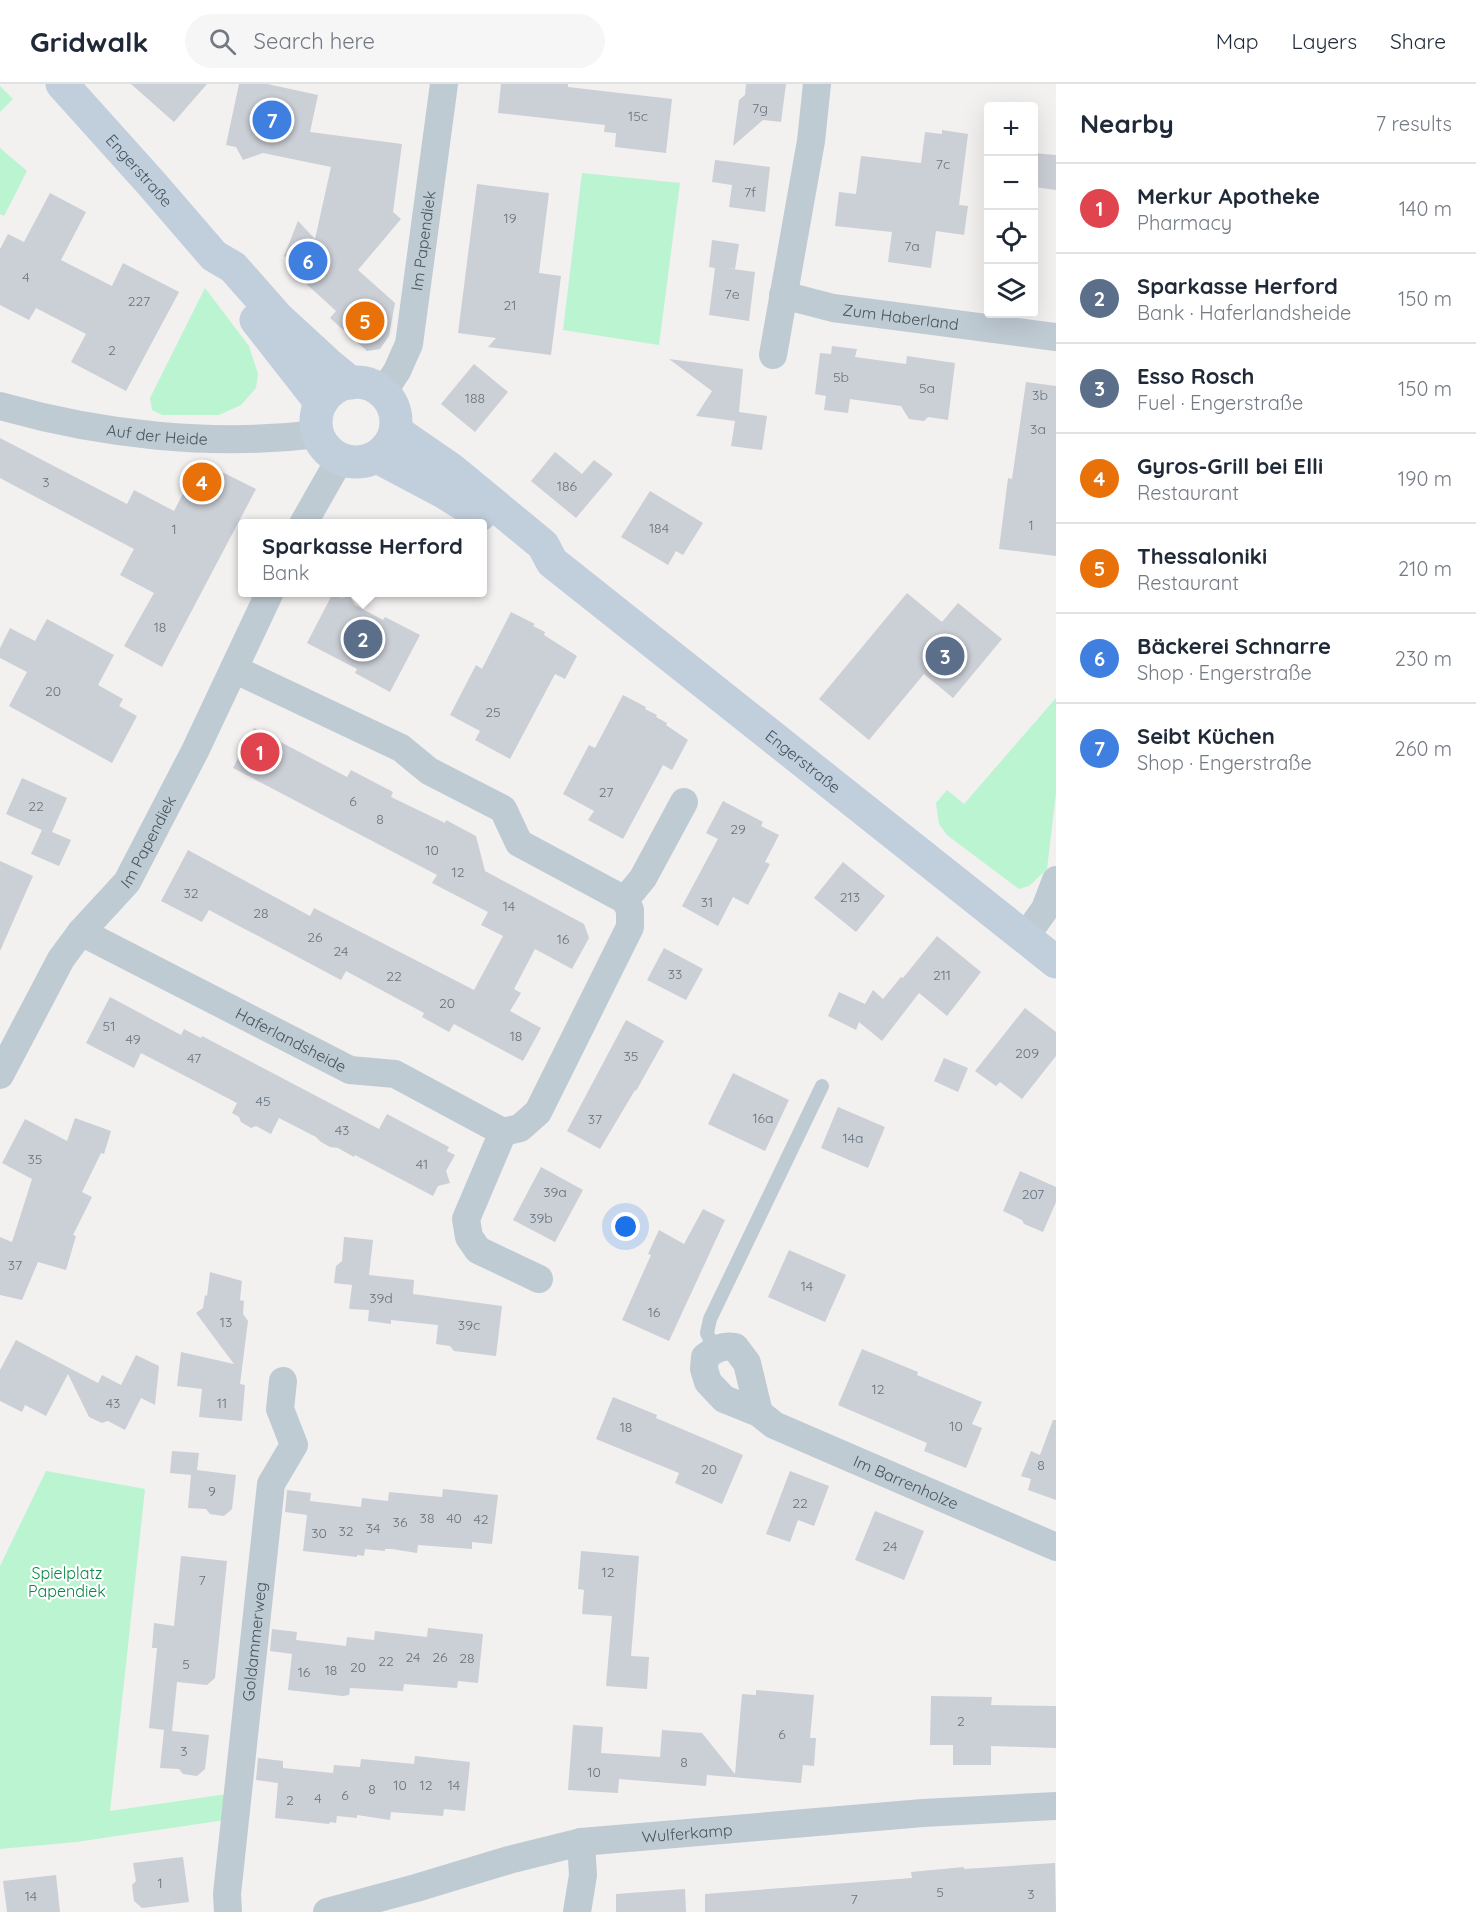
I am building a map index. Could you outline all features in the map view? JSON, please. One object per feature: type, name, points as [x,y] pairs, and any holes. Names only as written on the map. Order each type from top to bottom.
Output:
[{"type":"main road","name":"Engerstraße","points":[[62,84],[214,256],[233,267],[278,318],[351,383]]},
{"type":"main road","name":"Engerstraße","points":[[214,256],[221,276],[320,418]]},
{"type":"main road","points":[[351,383],[373,386],[383,392],[392,403],[396,417],[386,444],[365,462],[340,459],[330,453],[323,445],[320,418],[329,393],[339,386],[351,383]]},
{"type":"main road","name":"Engerstraße","points":[[386,444],[445,493],[486,519]]},
{"type":"main road","name":"Engerstraße","points":[[487,520],[533,558],[552,562],[1056,962]]},
{"type":"street","name":"Im Papendiek","points":[[383,392],[397,371],[409,344],[444,84]]},
{"type":"street","points":[[772,355],[811,141],[817,84]]},
{"type":"street","name":"Zum Haberland","points":[[783,295],[833,308],[1056,337]]},
{"type":"street","name":"Auf der Heide","points":[[0,406],[79,426],[128,433],[252,439],[280,439],[320,418]]},
{"type":"street","points":[[311,519],[340,459]]},
{"type":"street","name":"Im Papendiek","points":[[0,1075],[62,959],[81,932],[127,882],[195,751],[268,597]]},
{"type":"street","points":[[234,669],[401,748],[429,771],[503,809],[519,843],[625,900],[630,910],[630,927],[538,1112],[520,1128],[503,1132],[466,1219],[469,1237],[478,1250],[539,1278]]},
{"type":"street","points":[[625,900],[643,879],[684,802]]},
{"type":"street","points":[[1024,937],[1045,909],[1056,880]]},
{"type":"street","name":"Haferlandsheide","points":[[81,932],[350,1070],[395,1074],[503,1132]]},
{"type":"street","name":"Im Barrenholze","points":[[714,1349],[724,1346],[735,1347],[747,1363],[759,1413],[774,1425],[1056,1547]]},
{"type":"street","name":"Goldammerweg","points":[[228,1912],[227,1894],[271,1484],[294,1445],[280,1409],[283,1381]]},
{"type":"street","name":"Wulferkamp","points":[[327,1912],[581,1842],[911,1814],[1056,1806]]},
{"type":"street","points":[[577,1912],[583,1875],[581,1842]]},
{"type":"lane","points":[[714,1349],[707,1333],[710,1319],[822,1086]]},
{"type":"green space","points":[[0,86],[13,99],[0,112]]},
{"type":"green space","points":[[0,148],[27,171],[4,216],[0,214]]},
{"type":"green space","points":[[582,173],[680,183],[659,345],[563,330]]},
{"type":"green space","points":[[205,288],[249,346],[258,374],[256,388],[241,405],[219,415],[162,415],[152,410],[150,398]]},
{"type":"green space","points":[[1056,698],[1056,793],[1047,869],[1029,886],[1019,889],[947,835],[939,824],[936,803],[947,790],[964,804]]},
{"type":"green space","name":"Spielplatz Papendiek","points":[[46,1471],[145,1489],[110,1811],[227,1794],[225,1820],[76,1842],[0,1849],[0,1566]]},
{"type":"building","points":[[131,84],[207,84],[174,122]]},
{"type":"building","points":[[239,84],[267,84],[318,95],[310,132],[402,144],[393,212],[401,219],[358,270],[395,303],[389,336],[380,349],[367,351],[330,318],[336,311],[301,279],[305,275],[284,256],[298,221],[315,239],[331,167],[263,153],[243,160],[236,147],[226,145]]},
{"type":"building","points":[[501,84],[568,84],[568,87],[672,99],[666,153],[615,147],[616,133],[604,132],[605,125],[498,113]]},
{"type":"building","points":[[746,84],[786,84],[781,122],[763,120],[733,146],[739,100],[745,95]]},
{"type":"building","points":[[942,130],[968,134],[959,205],[968,206],[964,235],[936,231],[931,268],[888,262],[892,232],[835,226],[839,192],[856,194],[861,156],[921,163],[925,132],[942,134]]},
{"type":"building","points":[[1038,153],[1056,155],[1056,190],[1038,188]]},
{"type":"building","points":[[715,160],[770,167],[765,212],[729,207],[732,185],[712,182]]},
{"type":"building","points":[[477,184],[549,193],[539,273],[561,276],[551,355],[488,347],[496,338],[458,333]]},
{"type":"building","points":[[50,193],[86,212],[61,260],[112,286],[123,263],[179,292],[126,391],[71,362],[86,334],[36,308],[29,320],[0,305],[0,249],[8,234],[24,242]]},
{"type":"building","points":[[712,240],[739,244],[735,269],[725,268],[755,272],[749,321],[709,315],[715,268],[709,267]]},
{"type":"building","points":[[832,346],[857,349],[855,357],[906,364],[907,356],[955,363],[948,420],[928,417],[924,421],[909,419],[901,406],[850,399],[848,413],[824,410],[826,396],[815,394],[820,353],[831,354]]},
{"type":"building","points":[[669,359],[743,369],[739,412],[767,416],[762,450],[731,446],[735,421],[696,416],[712,391]]},
{"type":"building","points":[[474,364],[508,392],[475,432],[441,404]]},
{"type":"building","points":[[1026,382],[1056,386],[1056,556],[999,549],[1008,478],[1012,479]]},
{"type":"building","points":[[0,438],[127,504],[134,490],[174,511],[200,461],[256,489],[240,519],[238,519],[238,523],[162,667],[124,646],[154,593],[120,575],[134,549],[0,478]]},
{"type":"building","points":[[555,452],[582,474],[594,460],[613,474],[576,518],[531,481]]},
{"type":"building","points":[[650,491],[703,523],[683,555],[676,551],[668,565],[621,537]]},
{"type":"building","points":[[907,593],[942,622],[958,603],[1002,639],[953,698],[924,674],[869,740],[819,699]]},
{"type":"building","points":[[331,597],[351,597],[355,605],[383,620],[385,617],[420,635],[390,692],[355,673],[357,669],[307,643]]},
{"type":"building","points":[[511,612],[535,624],[533,626],[545,632],[544,635],[577,656],[565,679],[555,674],[510,759],[475,740],[480,731],[450,715],[476,665],[482,669]]},
{"type":"building","points":[[47,619],[114,655],[98,685],[123,699],[119,706],[137,716],[112,763],[9,706],[27,672],[0,658],[0,648],[10,628],[35,641]]},
{"type":"building","points":[[623,695],[646,707],[645,709],[657,715],[656,717],[688,740],[672,770],[663,765],[623,839],[588,820],[594,811],[563,794],[589,745],[595,748]]},
{"type":"building","points":[[254,728],[347,777],[351,770],[393,792],[391,797],[445,823],[446,820],[476,836],[485,871],[584,924],[589,938],[572,969],[535,949],[514,989],[521,993],[510,1011],[541,1028],[523,1061],[454,1024],[449,1032],[422,1017],[424,1013],[346,971],[341,980],[209,910],[202,922],[161,901],[188,850],[310,916],[314,908],[474,990],[503,936],[481,925],[488,912],[432,883],[437,875],[233,768]]},
{"type":"building","points":[[22,778],[67,798],[52,832],[71,840],[59,866],[31,854],[42,830],[6,814]]},
{"type":"building","points":[[723,801],[763,822],[761,826],[779,835],[765,862],[770,864],[748,905],[733,897],[718,926],[682,906],[718,839],[706,833]]},
{"type":"building","points":[[0,861],[33,876],[0,951]]},
{"type":"building","points":[[843,862],[885,896],[856,932],[814,898]]},
{"type":"building","points":[[937,936],[981,972],[947,1016],[919,993],[882,1041],[859,1022],[856,1030],[828,1016],[839,992],[865,1004],[873,990],[883,999]]},
{"type":"building","points":[[664,948],[703,969],[686,1000],[647,980]]},
{"type":"building","points":[[110,997],[181,1035],[184,1029],[201,1038],[202,1036],[379,1129],[387,1114],[449,1147],[447,1151],[455,1155],[446,1171],[450,1183],[438,1186],[433,1196],[355,1155],[354,1157],[338,1148],[330,1147],[279,1118],[271,1134],[256,1126],[251,1128],[232,1113],[237,1103],[141,1053],[134,1068],[86,1043]]},
{"type":"building","points":[[1025,1008],[1056,1032],[1056,1056],[1022,1099],[1000,1082],[996,1086],[975,1071]]},
{"type":"building","points":[[626,1020],[664,1041],[600,1149],[567,1131]]},
{"type":"building","points":[[944,1058],[968,1068],[958,1092],[934,1081]]},
{"type":"building","points":[[733,1073],[789,1100],[765,1151],[708,1124]]},
{"type":"building","points":[[838,1107],[885,1127],[868,1168],[821,1148]]},
{"type":"building","points":[[75,1118],[111,1131],[104,1154],[101,1153],[82,1192],[92,1197],[73,1235],[76,1236],[66,1270],[38,1262],[22,1300],[0,1295],[0,1237],[12,1242],[32,1179],[2,1163],[25,1119],[67,1141]]},
{"type":"building","points":[[541,1167],[583,1190],[555,1242],[513,1220]]},
{"type":"building","points":[[1020,1171],[1056,1187],[1056,1202],[1043,1232],[1003,1211]]},
{"type":"building","points":[[703,1209],[725,1220],[669,1341],[622,1320],[651,1255],[648,1254],[659,1230],[684,1244]]},
{"type":"building","points":[[344,1237],[373,1240],[369,1275],[414,1280],[413,1294],[502,1306],[496,1356],[454,1351],[450,1346],[436,1344],[438,1325],[391,1320],[391,1324],[368,1321],[369,1310],[349,1309],[352,1285],[334,1283],[336,1266],[342,1261]]},
{"type":"building","points":[[789,1250],[846,1275],[825,1322],[768,1297]]},
{"type":"building","points":[[210,1272],[242,1281],[240,1300],[244,1301],[243,1314],[248,1321],[240,1384],[245,1385],[242,1421],[199,1417],[202,1389],[177,1386],[181,1352],[234,1364],[196,1313],[203,1308]]},
{"type":"building","points":[[16,1340],[98,1383],[102,1375],[121,1385],[136,1355],[159,1366],[155,1405],[141,1398],[125,1430],[108,1421],[102,1423],[89,1417],[68,1374],[46,1416],[25,1405],[22,1412],[0,1401],[0,1370]]},
{"type":"building","points":[[862,1349],[982,1402],[972,1424],[982,1428],[966,1468],[924,1451],[927,1443],[838,1405]]},
{"type":"building","points":[[613,1397],[743,1455],[722,1504],[675,1483],[679,1473],[596,1439]]},
{"type":"building","points":[[1053,1420],[1056,1420],[1056,1500],[1028,1490],[1031,1479],[1021,1476],[1031,1451],[1040,1455]]},
{"type":"building","points":[[172,1451],[199,1453],[197,1470],[236,1475],[232,1509],[224,1516],[210,1514],[206,1509],[188,1508],[191,1475],[170,1473]]},
{"type":"building","points":[[790,1471],[829,1486],[814,1526],[798,1520],[790,1542],[766,1534]]},
{"type":"building","points":[[443,1489],[498,1495],[492,1544],[472,1542],[472,1549],[418,1545],[417,1553],[392,1549],[385,1549],[385,1551],[365,1549],[364,1556],[357,1555],[357,1557],[303,1551],[307,1515],[285,1512],[287,1490],[311,1493],[310,1501],[361,1507],[362,1498],[388,1501],[389,1492],[442,1497]]},
{"type":"building","points":[[875,1511],[924,1531],[904,1580],[855,1560]]},
{"type":"building","points":[[581,1551],[639,1556],[631,1656],[649,1657],[647,1689],[606,1686],[612,1616],[582,1614],[584,1590],[578,1589]]},
{"type":"building","points":[[181,1556],[227,1561],[215,1678],[207,1685],[177,1682],[172,1731],[209,1735],[205,1769],[197,1776],[183,1774],[179,1769],[160,1768],[164,1730],[149,1728],[157,1648],[152,1648],[154,1623],[174,1626]]},
{"type":"building","points":[[428,1628],[483,1634],[478,1683],[458,1681],[457,1688],[404,1684],[403,1691],[350,1688],[349,1695],[343,1696],[288,1690],[292,1654],[270,1651],[272,1629],[297,1632],[296,1640],[346,1646],[347,1637],[374,1640],[375,1631],[427,1637]]},
{"type":"building","points":[[756,1690],[814,1695],[810,1738],[816,1738],[814,1766],[803,1765],[801,1783],[707,1775],[706,1786],[619,1779],[618,1793],[568,1790],[573,1725],[603,1727],[601,1753],[660,1757],[662,1730],[702,1733],[735,1774],[742,1694],[756,1695]]},
{"type":"building","points":[[931,1696],[992,1697],[991,1705],[1056,1706],[1056,1748],[991,1746],[991,1765],[953,1765],[953,1745],[930,1745]]},
{"type":"building","points":[[415,1756],[470,1762],[465,1811],[444,1809],[443,1816],[391,1812],[390,1820],[357,1815],[357,1818],[337,1816],[336,1823],[330,1822],[329,1824],[275,1818],[278,1783],[256,1780],[258,1758],[283,1761],[283,1768],[333,1773],[334,1765],[360,1767],[361,1759],[414,1764]]},
{"type":"building","points":[[183,1857],[189,1902],[142,1908],[134,1901],[132,1885],[136,1881],[133,1863]]},
{"type":"building","points":[[1055,1863],[1056,1912],[705,1912],[705,1894],[912,1878],[911,1872],[964,1867],[964,1869]]},
{"type":"building","points":[[56,1875],[60,1912],[7,1912],[3,1881]]},
{"type":"building","points":[[685,1889],[686,1912],[616,1912],[616,1894]]},
{"type":"place","name":"Seibt Küchen","points":[[272,120]]},
{"type":"place","name":"Bäckerei Schnarre","points":[[308,261]]},
{"type":"place","name":"Thessaloniki","points":[[365,321]]},
{"type":"place","name":"Gyros-Grill bei Elli","points":[[202,482]]},
{"type":"place","name":"Sparkasse Herford","points":[[363,639]]},
{"type":"place","name":"Esso Rosch","points":[[945,656]]},
{"type":"place","name":"Merkur Apotheke","points":[[260,752]]}]
